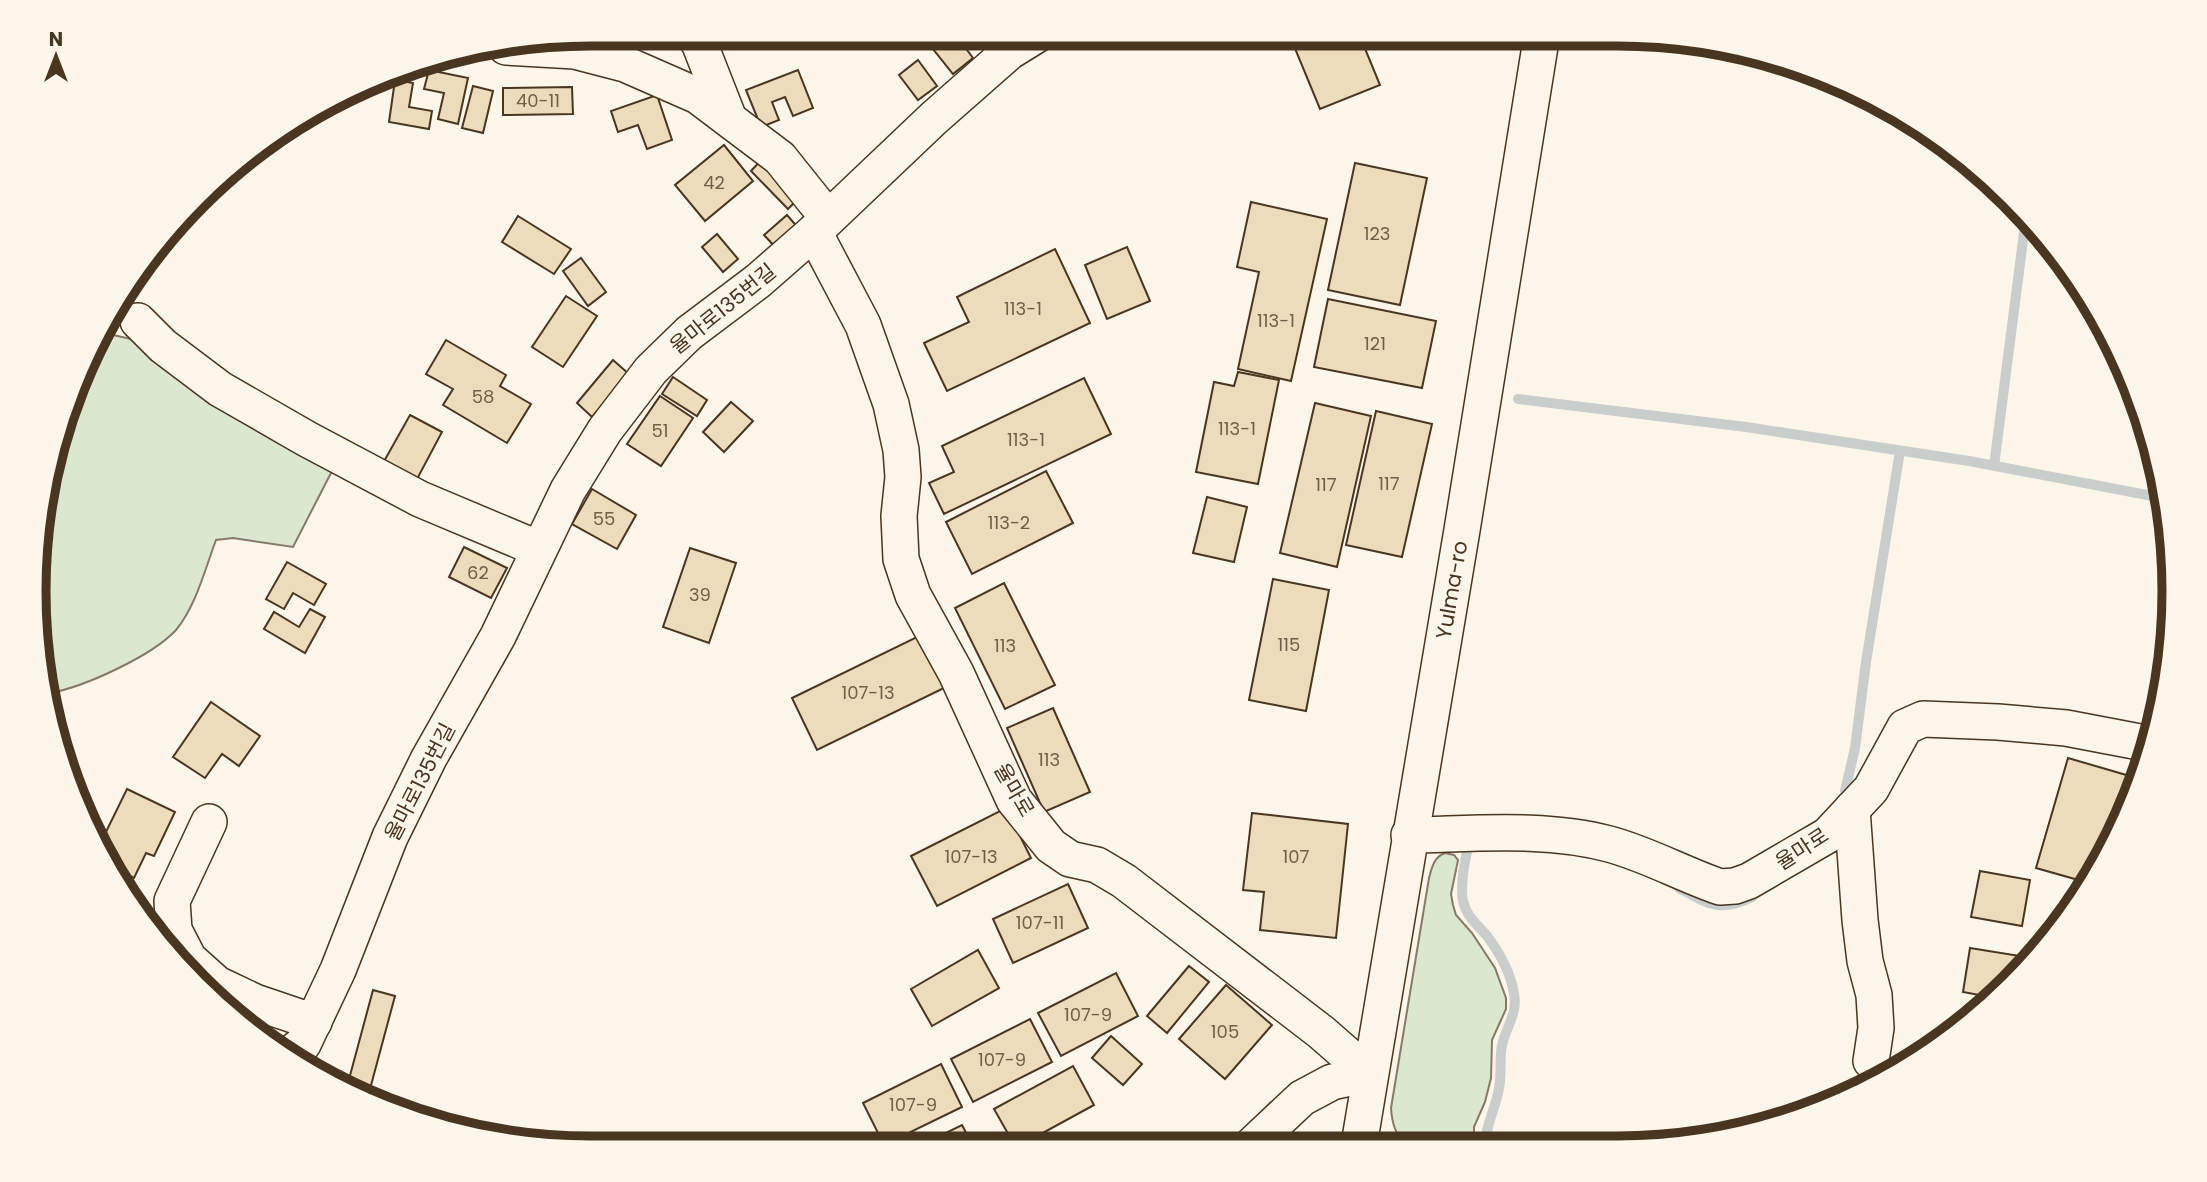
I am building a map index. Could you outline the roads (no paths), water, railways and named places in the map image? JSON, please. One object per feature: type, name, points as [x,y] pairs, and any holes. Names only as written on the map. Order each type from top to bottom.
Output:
[{"type":"street","points":[[700,46],[729,119]]},
{"type":"street","name":"율마로135번길","points":[[190,961],[217,984],[255,1002],[304,1048],[390,837],[429,758],[498,636],[568,490],[605,430],[651,370],[689,333],[758,281],[934,118],[1000,60],[1020,46]]},
{"type":"street","name":"Yulma-ro","points":[[1368,1136],[1369,1074],[1462,530],[1540,46]]},
{"type":"street","points":[[535,49],[575,51],[625,64],[698,96],[780,158],[821,225]]},
{"type":"street","name":"율마로","points":[[821,225],[863,325],[891,404],[901,450],[903,477],[899,516],[901,559],[914,595],[956,673],[1014,800],[1051,846],[1070,859],[1097,865],[1124,881],[1321,1032],[1369,1074]]},
{"type":"street","points":[[138,321],[163,346],[220,389],[307,439],[420,499],[539,549]]},
{"type":"street","name":"율마로","points":[[1409,835],[1531,834],[1578,838],[1633,850],[1720,887],[1735,886],[1785,861],[1828,835],[1871,789],[1905,727],[1923,719],[2066,728],[2140,742]]},
{"type":"street","points":[[1852,809],[1860,920],[1865,961],[1874,995],[1876,1028],[1871,1060]]},
{"type":"street","name":"율마로135번길","points":[[188,958],[174,930],[172,901],[209,822]]},
{"type":"street","points":[[1262,1136],[1302,1098],[1332,1082],[1369,1074]]},
{"type":"waterway","points":[[1994,466],[2024,229]]},
{"type":"waterway","points":[[1518,399],[1746,427],[1969,461],[2153,496]]},
{"type":"waterway","points":[[1845,791],[1855,748],[1900,451]]},
{"type":"waterway","points":[[1475,847],[1468,847],[1462,881],[1464,906],[1496,949],[1510,979],[1515,1001],[1502,1045],[1499,1088],[1486,1136]]},
{"type":"waterway","points":[[1679,888],[1706,902],[1722,905],[1731,905],[1752,897]]}]
